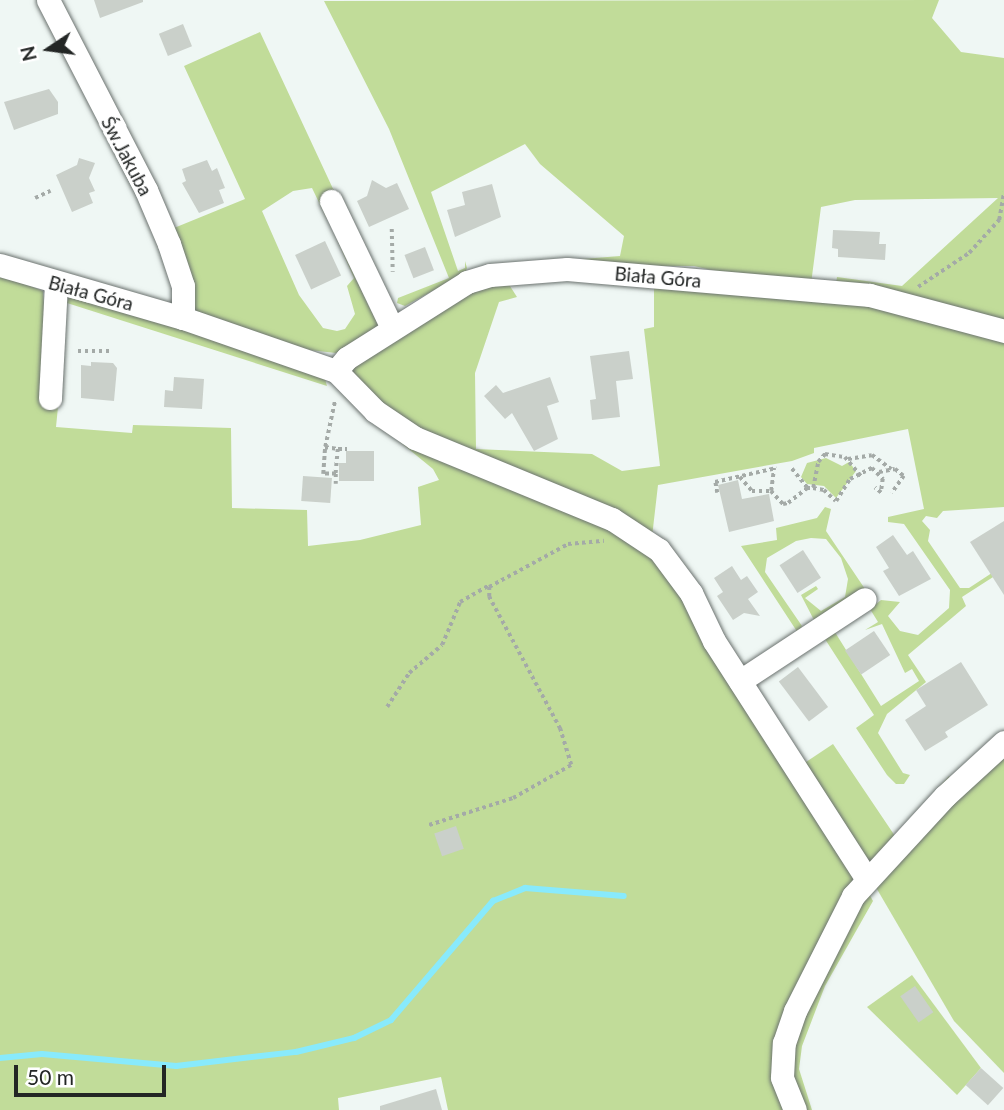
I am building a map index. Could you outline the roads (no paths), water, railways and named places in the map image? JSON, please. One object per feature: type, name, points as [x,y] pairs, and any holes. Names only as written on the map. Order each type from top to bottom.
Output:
[{"type":"street","name":"Św.Jakuba","points":[[48,0],[169,244],[183,286],[183,318]]},
{"type":"street","points":[[331,201],[392,328]]},
{"type":"street","name":"Biała Góra","points":[[0,265],[57,284],[183,318],[337,382],[347,358],[467,282],[490,275],[567,269],[870,295],[1004,331]]},
{"type":"street","points":[[50,398],[57,284]]},
{"type":"street","points":[[337,382],[415,438],[612,520],[659,550],[691,593],[740,681],[866,878]]},
{"type":"street","points":[[740,681],[865,599]]},
{"type":"street","points":[[796,1110],[782,1077],[784,1043],[820,960],[866,878],[1004,742]]},
{"type":"waterway","points":[[0,1058],[42,1054],[176,1066],[296,1052],[354,1038],[391,1020],[493,901],[525,888],[624,896]]}]
